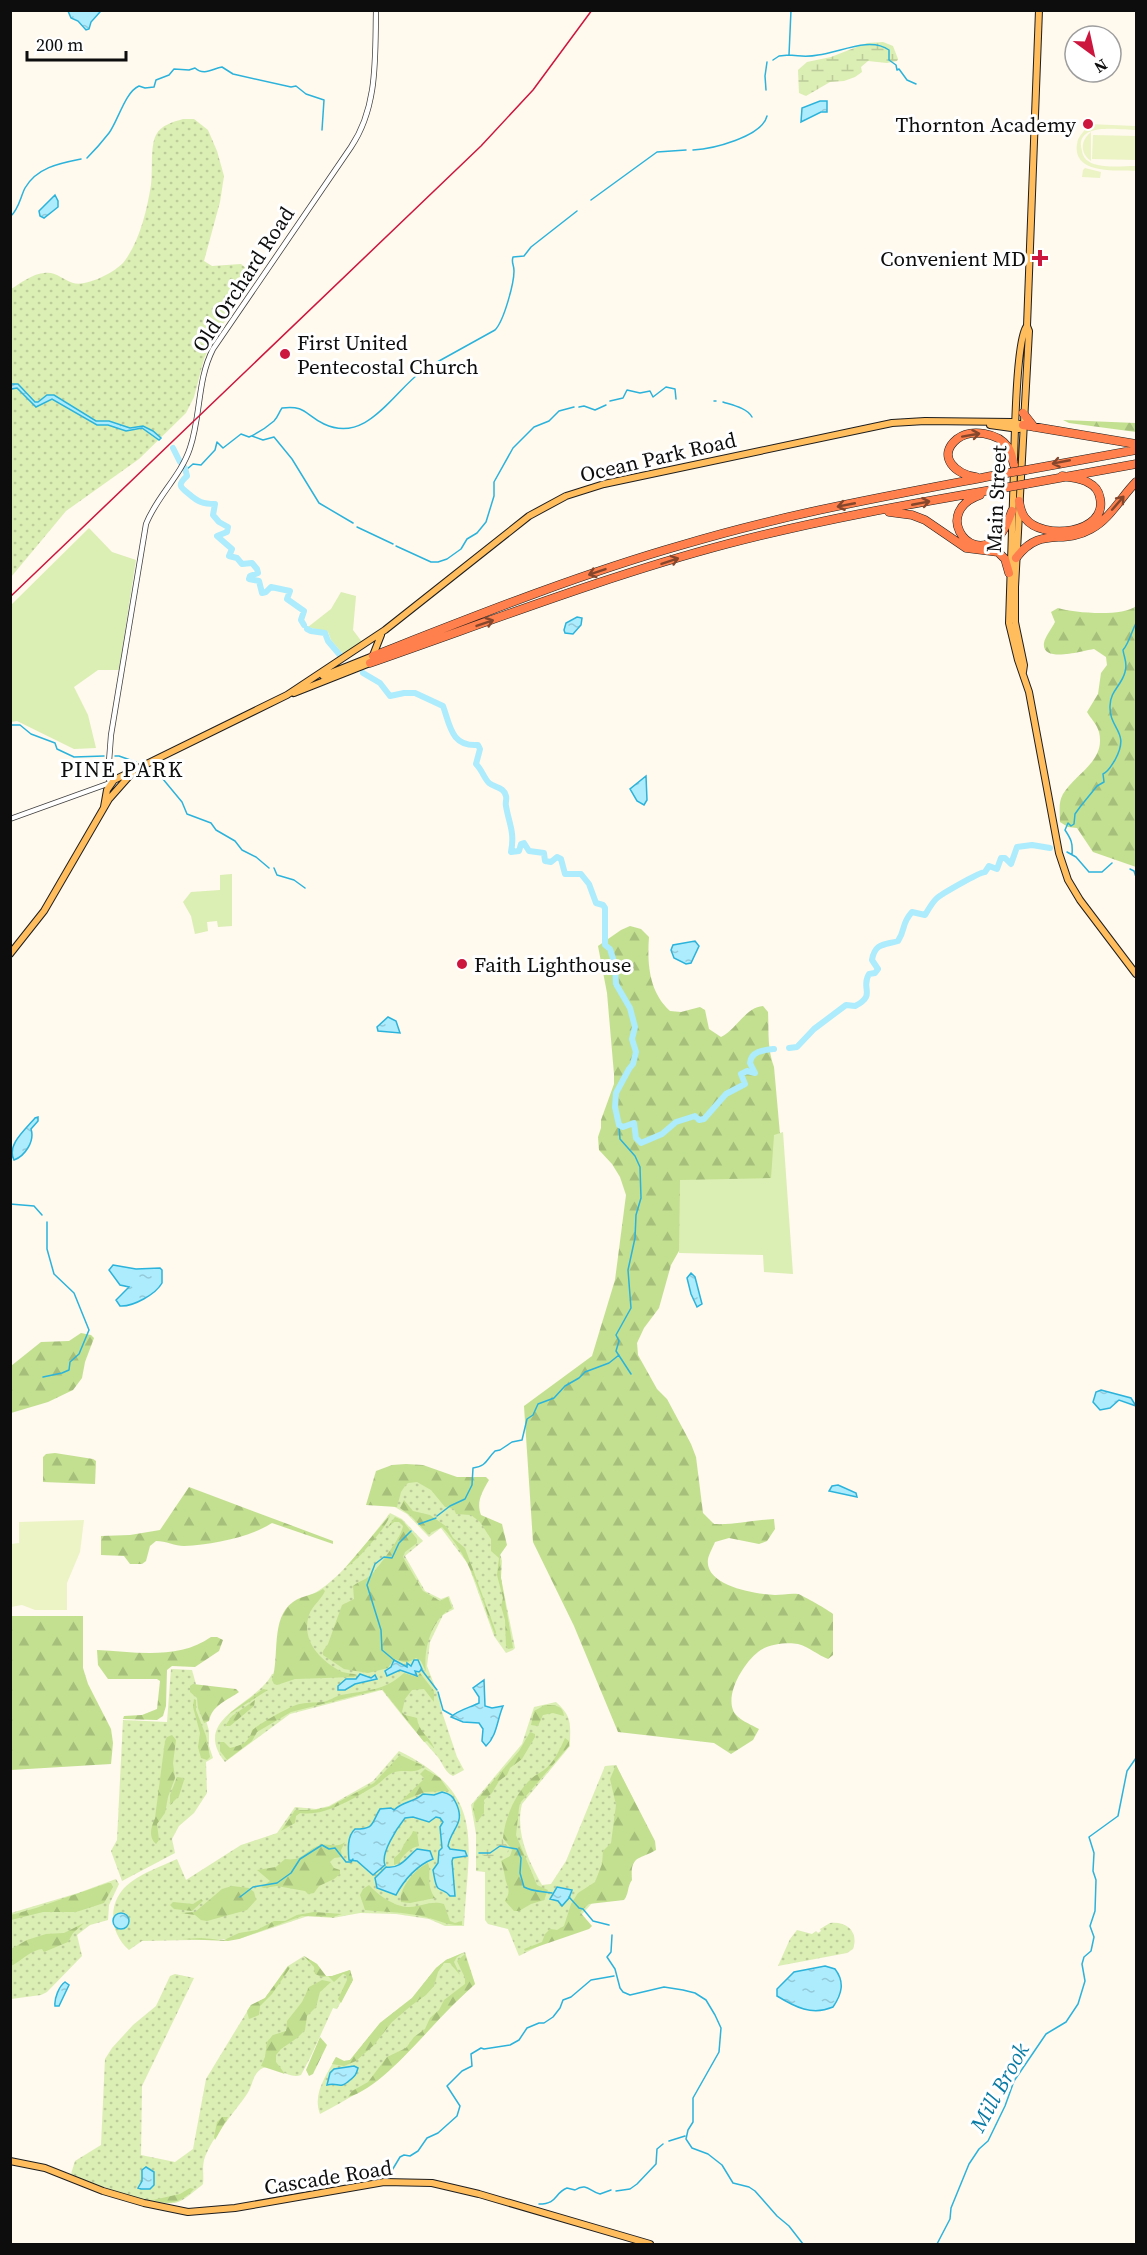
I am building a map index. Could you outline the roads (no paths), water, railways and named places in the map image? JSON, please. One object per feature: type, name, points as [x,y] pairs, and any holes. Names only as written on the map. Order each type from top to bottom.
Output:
[{"type":"highway","points":[[1023,412],[1034,427]]},
{"type":"highway","points":[[1019,427],[1034,427],[1137,444]]},
{"type":"highway","points":[[983,478],[961,474],[951,465],[950,449],[960,437],[976,433],[996,437],[1008,448],[1014,465]]},
{"type":"highway","points":[[372,659],[589,575],[682,544],[798,515],[1007,473],[1137,450]]},
{"type":"highway","points":[[372,659],[679,558],[752,538],[876,511],[1137,464]]},
{"type":"highway","points":[[1019,501],[1025,518],[1038,527],[1065,531],[1088,525],[1100,510],[1101,501],[1098,492],[1088,482],[1062,476]]},
{"type":"highway","points":[[1016,558],[1024,547],[1035,540],[1078,535],[1095,527],[1137,483]]},
{"type":"highway","points":[[1002,488],[976,496],[964,504],[957,515],[959,531],[971,543],[982,545],[991,543],[1002,531],[1012,511]]},
{"type":"highway","points":[[876,511],[918,517],[932,524],[963,547],[998,552],[1005,559],[1010,573]]},
{"type":"main road","name":"Main Street","points":[[1039,10],[1027,326],[1029,331],[1023,412],[1014,465],[1009,623],[1037,731],[1061,859],[1071,886],[1084,907],[1137,974]]},
{"type":"main road","name":"Main Street","points":[[1023,672],[1024,665],[1015,622],[1021,348],[1024,329],[1027,326]]},
{"type":"main road","name":"Ocean Park Road","points":[[287,695],[385,630],[521,522],[546,506],[575,493],[610,483],[881,425],[925,421],[1019,427]]},
{"type":"main road","name":"Ocean Park Road","points":[[108,787],[135,771],[287,695],[372,659],[379,638],[385,630]]},
{"type":"main road","points":[[368,642],[376,647]]},
{"type":"main road","points":[[301,686],[372,659]]},
{"type":"main road","points":[[10,954],[44,912],[114,791],[135,771]]},
{"type":"main road","points":[[104,807],[108,787],[114,785],[114,791]]},
{"type":"main road","name":"Cascade Road","points":[[10,2161],[45,2168],[103,2191],[144,2203],[188,2212],[236,2208],[384,2182],[432,2183],[479,2194],[650,2244]]},
{"type":"street","name":"Old Orchard Road","points":[[108,787],[111,735],[146,524],[153,508],[188,454],[193,439],[205,369],[213,349],[363,126],[373,90],[376,10]]},
{"type":"street","points":[[10,819],[98,787],[108,787]]},
{"type":"water","points":[[68,11],[100,12],[86,30],[78,21],[71,18]]},
{"type":"water","points":[[820,101],[827,101],[827,112],[821,112],[801,122],[802,108]]},
{"type":"water","points":[[55,195],[58,207],[44,218],[40,216],[39,211]]},
{"type":"water","points":[[11,384],[18,384],[35,402],[47,395],[54,395],[96,421],[109,421],[130,428],[143,426],[161,438],[159,440],[142,428],[126,431],[108,425],[97,425],[52,399],[36,407],[17,388],[11,389]]},
{"type":"water","points":[[577,617],[582,618],[581,625],[573,634],[565,633],[566,623]]},
{"type":"water","points":[[646,776],[647,800],[644,805],[637,801],[630,789]]},
{"type":"water","points":[[695,941],[699,946],[691,963],[686,964],[674,958],[671,950],[673,945]]},
{"type":"water","points":[[388,1017],[396,1021],[400,1033],[378,1031],[377,1027]]},
{"type":"water","points":[[38,1117],[38,1121],[31,1129],[32,1138],[28,1147],[14,1160],[12,1154],[15,1143]]},
{"type":"water","points":[[113,1265],[136,1269],[160,1268],[162,1283],[144,1299],[120,1306],[116,1300],[129,1287],[120,1285],[109,1270]]},
{"type":"water","points":[[691,1273],[695,1277],[702,1304],[697,1307],[687,1278]]},
{"type":"water","points":[[1101,1390],[1131,1398],[1136,1406],[1119,1400],[1110,1408],[1100,1410],[1093,1402],[1096,1392]]},
{"type":"water","points":[[838,1485],[856,1493],[857,1497],[829,1491],[832,1486]]},
{"type":"water","points":[[394,1660],[407,1667],[407,1663],[411,1666],[414,1660],[418,1660],[422,1669],[419,1672],[415,1671],[417,1676],[400,1670],[387,1676],[385,1671],[391,1667]]},
{"type":"water","points":[[360,1674],[371,1678],[375,1675],[377,1679],[355,1684],[345,1690],[338,1690],[338,1686],[346,1679],[356,1679]]},
{"type":"water","points":[[484,1680],[485,1706],[492,1708],[503,1706],[495,1733],[486,1746],[482,1741],[483,1729],[479,1723],[463,1722],[451,1717],[479,1703],[479,1697],[473,1688]]},
{"type":"water","points":[[442,1792],[454,1799],[459,1810],[459,1821],[448,1846],[450,1849],[465,1851],[467,1856],[453,1858],[452,1861],[455,1896],[450,1896],[438,1888],[433,1870],[438,1863],[439,1851],[442,1848],[440,1827],[443,1822],[440,1818],[436,1817],[429,1822],[413,1817],[405,1818],[387,1848],[385,1865],[373,1875],[357,1861],[349,1860],[349,1843],[352,1832],[355,1829],[369,1827],[380,1809],[394,1810],[423,1794],[434,1795]]},
{"type":"water","points":[[417,1849],[430,1851],[433,1859],[412,1874],[396,1895],[377,1888],[375,1878],[386,1867],[400,1865]]},
{"type":"water","points":[[557,1887],[572,1890],[562,1906],[558,1901],[550,1899]]},
{"type":"water","points":[[118,1913],[124,1913],[129,1921],[127,1927],[118,1929],[113,1924],[113,1918]]},
{"type":"water","points":[[825,1966],[835,1969],[841,1983],[839,1997],[833,2007],[818,2011],[804,2009],[777,1996],[777,1989],[794,1972]]},
{"type":"water","points":[[65,1982],[69,1985],[59,2006],[55,2006],[57,1993]]},
{"type":"water","points":[[354,2066],[358,2068],[357,2072],[346,2083],[327,2085],[330,2073],[334,2069]]},
{"type":"water","points":[[146,2167],[154,2172],[154,2185],[150,2189],[141,2189],[138,2188],[142,2181],[142,2170]]},
{"type":"waterway","points":[[773,60],[779,56],[789,55],[791,10]]},
{"type":"waterway","points":[[789,55],[811,56],[854,46],[881,46],[889,50],[889,60],[896,65],[897,70],[899,69],[907,80],[916,84]]},
{"type":"waterway","points":[[766,90],[767,62]]},
{"type":"waterway","points":[[87,158],[109,133],[134,89],[139,86],[154,87],[156,80],[169,75],[174,69],[195,68],[205,72],[222,67],[233,74],[291,87],[296,86],[306,94],[324,100],[322,130]]},
{"type":"waterway","points":[[693,150],[712,147],[746,136],[756,130],[767,116]]},
{"type":"waterway","points":[[591,200],[657,152],[686,150]]},
{"type":"waterway","points":[[10,217],[25,188],[36,175],[50,167],[81,159]]},
{"type":"waterway","points":[[430,366],[495,330],[505,311],[514,277],[513,257],[524,256],[531,247],[577,211]]},
{"type":"waterway","points":[[186,470],[193,464],[201,465],[215,450],[217,442],[223,448],[241,434],[249,437],[262,430],[277,418],[282,408],[301,409],[318,421],[339,428],[353,427],[366,422],[422,371]]},
{"type":"waterway","points":[[610,401],[623,398],[627,390],[640,393],[650,391],[653,397],[666,387],[675,389],[676,399]]},
{"type":"waterway","points":[[723,402],[743,409],[752,417]]},
{"type":"waterway","points":[[579,407],[584,406],[595,410],[606,405]]},
{"type":"waterway","points":[[396,546],[431,562],[447,559],[461,549],[467,539],[477,533],[486,522],[494,496],[494,482],[513,448],[534,427],[549,421],[559,411],[574,407]]},
{"type":"waterway","points":[[252,436],[263,440],[274,437],[292,459],[319,503],[353,523]]},
{"type":"waterway","points":[[173,448],[180,462]]},
{"type":"waterway","points":[[185,468],[187,476],[181,484],[182,488],[198,501],[215,504],[213,515],[228,527],[227,532],[217,536],[232,549],[229,556],[237,558],[242,564],[252,563],[258,573],[250,576],[249,579],[259,581],[262,593],[271,587],[290,591],[287,599],[304,611],[301,620],[304,625]]},
{"type":"waterway","points":[[357,527],[393,544]]},
{"type":"waterway","points":[[1072,854],[1071,841],[1065,830],[1068,823],[1071,826],[1074,824],[1075,814],[1097,786],[1104,782],[1103,774],[1115,760],[1121,743],[1110,706],[1114,692],[1126,669],[1123,650],[1136,623]]},
{"type":"waterway","points":[[307,629],[325,633],[328,641],[339,654]]},
{"type":"waterway","points":[[363,673],[380,683],[390,696],[415,693],[443,706],[457,739],[469,745],[478,745],[480,749],[476,764],[489,783],[505,793],[512,833],[511,852],[519,851],[521,844],[524,843],[529,851],[544,853],[545,861],[551,862],[557,857],[561,859],[565,874],[581,874],[589,884],[596,903],[605,908],[605,945],[610,949],[615,965],[616,984],[630,1008],[635,1027],[632,1039],[636,1052],[633,1064],[616,1093],[615,1107],[619,1125],[623,1127],[634,1123],[636,1138],[641,1143],[662,1134],[676,1122],[695,1116],[699,1120],[704,1119],[726,1094],[745,1084],[741,1074],[747,1071],[755,1073],[750,1063],[753,1056],[759,1052],[774,1049]]},
{"type":"waterway","points":[[10,725],[20,725],[31,734],[55,743],[57,749],[74,757],[104,756]]},
{"type":"waterway","points":[[115,756],[136,762]]},
{"type":"waterway","points":[[153,767],[182,802],[187,814],[211,823],[216,830],[235,841],[242,850],[256,857],[269,868]]},
{"type":"waterway","points":[[789,1048],[797,1047],[814,1029],[846,1005],[855,1006],[862,1002],[867,995],[866,983],[869,974],[875,973],[878,969],[872,960],[873,954],[878,947],[898,941],[906,920],[912,912],[925,915],[939,896],[985,872],[989,866],[997,869],[1001,858],[1005,858],[1011,864],[1017,847],[1032,845],[1050,848]]},
{"type":"waterway","points":[[1067,852],[1076,857],[1089,872],[1102,872],[1112,863]]},
{"type":"waterway","points":[[274,868],[277,875],[294,880],[305,888]]},
{"type":"waterway","points":[[1130,869],[1134,871],[1136,877]]},
{"type":"waterway","points":[[619,1125],[620,1139],[635,1156],[640,1167],[641,1198],[636,1215],[635,1238],[628,1270],[631,1308],[616,1335],[619,1341],[616,1351],[631,1374]]},
{"type":"waterway","points":[[10,1204],[34,1206],[42,1215]]},
{"type":"waterway","points":[[43,1377],[69,1370],[70,1362],[79,1354],[89,1330],[74,1293],[54,1274],[47,1249],[47,1222]]},
{"type":"waterway","points":[[437,1516],[450,1506],[465,1499],[472,1485],[473,1468],[484,1464],[495,1451],[512,1442],[522,1440],[527,1419],[533,1415],[538,1404],[554,1398],[565,1386],[585,1372],[609,1363],[619,1355]]},
{"type":"waterway","points":[[419,1524],[436,1518]]},
{"type":"waterway","points":[[394,1660],[382,1650],[381,1630],[367,1585],[375,1564],[384,1557],[392,1558],[399,1543],[411,1531]]},
{"type":"waterway","points":[[421,1669],[437,1690]]},
{"type":"waterway","points":[[438,1692],[443,1710],[452,1715]]},
{"type":"waterway","name":"Mill Brook","points":[[937,2244],[950,2219],[951,2208],[969,2164],[979,2149],[988,2141],[1014,2081],[1046,2034],[1066,2022],[1078,2004],[1085,1981],[1082,1964],[1084,1957],[1091,1951],[1094,1937],[1090,1926],[1095,1911],[1096,1880],[1093,1871],[1094,1853],[1089,1837],[1118,1816],[1127,1771],[1136,1758]]},
{"type":"waterway","points":[[240,1897],[253,1887],[277,1883],[291,1873],[300,1859],[322,1845],[329,1849],[335,1848],[346,1862],[351,1862],[353,1859]]},
{"type":"waterway","points":[[479,1853],[490,1853],[500,1846],[517,1849],[521,1858],[520,1873],[524,1887],[534,1891],[552,1893]]},
{"type":"waterway","points":[[569,1897],[593,1921],[609,1925]]},
{"type":"waterway","points":[[612,1935],[611,1952],[607,1957],[615,1969],[623,1992],[630,1995],[664,1987],[695,1993],[706,2000],[721,2028],[719,2052],[693,2098],[693,2122],[686,2139],[692,2148],[708,2154],[722,2165],[733,2183],[755,2191],[803,2244]]},
{"type":"waterway","points":[[374,2176],[391,2172],[400,2157],[410,2156],[418,2151],[427,2138],[438,2133],[457,2116],[460,2106],[447,2086],[462,2071],[472,2066],[471,2054],[481,2048],[510,2045],[519,2040],[527,2028],[544,2023],[553,2017],[563,2000],[571,1997],[591,1980],[614,1976]]},
{"type":"waterway","points":[[669,2141],[685,2136]]},
{"type":"waterway","points":[[616,2191],[630,2189],[637,2184],[656,2164],[657,2149],[663,2144]]},
{"type":"waterway","points":[[539,2204],[550,2202],[567,2188],[575,2190],[586,2187],[600,2194],[611,2190]]},
{"type":"railway","points":[[10,597],[481,146],[533,90],[592,10]]},
{"type":"place","name":"Thornton Academy","points":[[1088,124]]},
{"type":"place","name":"Convenient MD","points":[[1040,258]]},
{"type":"place","name":"First United Pentecostal Church","points":[[285,354]]},
{"type":"place","name":"Faith Lighthouse","points":[[462,964]]},
{"type":"district","name":"PINE PARK","points":[[122,769]]}]
